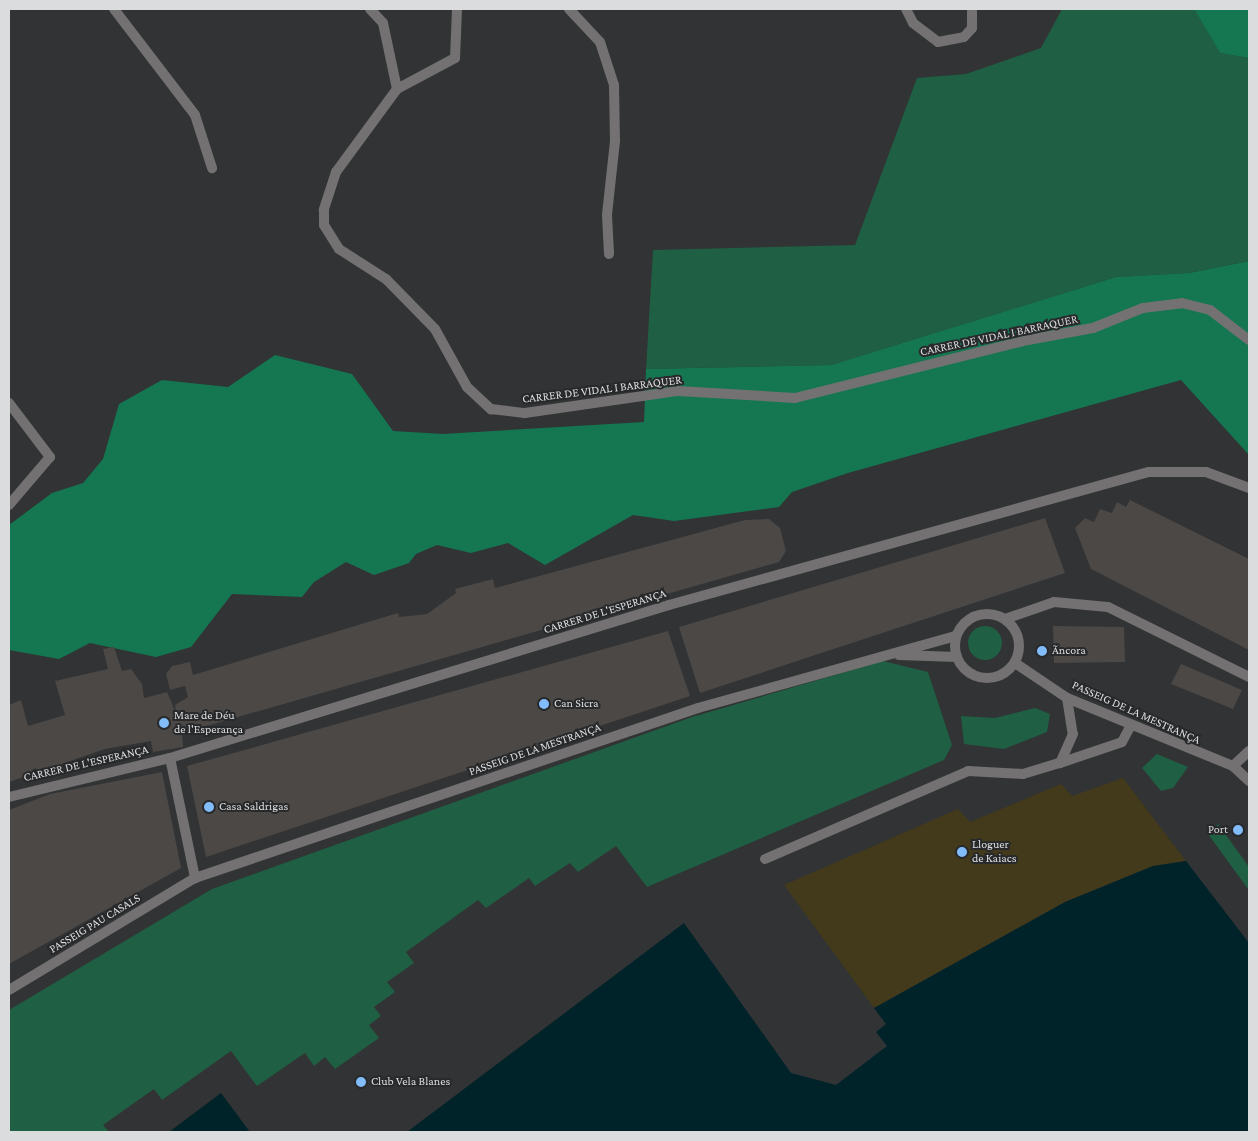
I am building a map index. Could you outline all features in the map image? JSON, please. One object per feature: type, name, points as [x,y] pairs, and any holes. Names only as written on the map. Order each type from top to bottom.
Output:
[{"type":"street","points":[[114,9],[195,114],[212,168]]},
{"type":"street","points":[[370,9],[383,23],[397,89]]},
{"type":"street","name":"CARRER DE VIDAL I BARRAQUER","points":[[457,9],[455,58],[397,89],[336,172],[324,210],[324,226],[339,249],[386,279],[435,329],[467,386],[491,409],[525,414],[678,392],[795,398],[1028,340],[1093,328],[1143,308],[1182,303],[1210,310],[1249,340]]},
{"type":"street","points":[[569,9],[600,42],[614,84],[615,141],[607,215],[609,254]]},
{"type":"street","points":[[906,9],[912,23],[938,42],[964,37],[972,28],[972,9]]},
{"type":"street","points":[[9,403],[50,457],[9,505]]},
{"type":"street","name":"CARRER DE L'ESPERANÇA","points":[[9,797],[170,758],[669,605],[1050,502],[1149,472],[1206,472],[1249,488]]},
{"type":"street","points":[[1005,619],[1020,644],[1015,663],[999,676],[979,677],[957,657],[956,636],[976,616],[1005,619],[1054,602],[1092,603],[1249,677]]},
{"type":"street","name":"PASSEIG DE LA MESTRANÇA","points":[[194,878],[698,708],[956,636]]},
{"type":"street","name":"PASSEIG DE LA MESTRANÇA","points":[[885,655],[957,657]]},
{"type":"street","name":"PASSEIG DE LA MESTRANÇA","points":[[1015,663],[1067,698],[1130,727],[1233,766],[1249,780]]},
{"type":"street","points":[[1060,763],[1073,734],[1067,698]]},
{"type":"street","points":[[765,859],[968,771],[1023,774],[1122,742],[1130,727]]},
{"type":"street","points":[[1233,766],[1249,751]]},
{"type":"street","points":[[170,758],[194,878]]},
{"type":"street","name":"PASSEIG PAU CASALS","points":[[9,990],[194,878]]},
{"type":"green space","points":[[1062,9],[1194,9],[1220,53],[1249,58],[1249,261],[1189,273],[1116,277],[831,365],[646,369],[653,250],[855,245],[917,78],[966,74],[1041,48]]},
{"type":"green space","points":[[1194,9],[1249,9],[1249,58],[1220,53]]},
{"type":"green space","points":[[1249,261],[1249,455],[1181,380],[848,473],[792,492],[779,507],[674,521],[633,515],[545,565],[508,543],[471,553],[437,545],[416,554],[409,563],[374,575],[346,562],[314,582],[302,597],[232,594],[191,647],[156,657],[90,643],[59,659],[9,650],[9,525],[52,493],[83,483],[103,459],[119,404],[162,380],[228,387],[275,355],[352,374],[393,431],[443,434],[644,422],[646,369],[831,365],[1116,277],[1189,273]]},
{"type":"green space","points":[[985,626],[997,631],[1002,643],[997,655],[985,660],[973,655],[968,643],[973,631]]},
{"type":"green space","points":[[883,661],[928,672],[952,745],[944,760],[647,887],[616,846],[578,872],[570,863],[535,886],[529,878],[486,908],[478,900],[406,952],[414,963],[387,982],[395,992],[374,1007],[381,1016],[369,1025],[379,1038],[335,1069],[325,1057],[314,1066],[305,1053],[257,1086],[231,1051],[162,1100],[154,1089],[103,1125],[109,1132],[9,1132],[9,1010],[212,889],[692,717]]},
{"type":"green space","points":[[1035,708],[1050,714],[1047,732],[1004,749],[964,744],[961,716],[995,718]]},
{"type":"green space","points":[[1157,754],[1188,767],[1173,788],[1161,791],[1142,768]]},
{"type":"green space","points":[[1218,824],[1249,867],[1248,889],[1208,834]]},
{"type":"sand","points":[[1123,778],[1186,861],[1153,866],[1065,902],[874,1008],[784,885],[958,809],[970,822],[1061,784],[1072,796]]},
{"type":"water","points":[[1186,861],[1249,943],[1249,1132],[407,1132],[684,923],[791,1073],[836,1085],[887,1046],[876,1032],[886,1024],[874,1008],[1065,902],[1153,866]]},
{"type":"water","points":[[221,1093],[250,1132],[169,1132]]},
{"type":"building","points":[[1130,500],[1249,559],[1249,650],[1091,569],[1075,528],[1085,518],[1094,522],[1100,509],[1112,513],[1117,502],[1126,507]]},
{"type":"building","points":[[1045,518],[1065,573],[700,693],[679,627]]},
{"type":"building","points":[[769,519],[780,528],[786,551],[779,562],[182,733],[183,747],[153,752],[151,741],[105,749],[9,782],[9,705],[21,700],[28,726],[65,715],[55,681],[108,669],[103,649],[114,647],[122,671],[131,669],[142,684],[144,698],[167,692],[176,713],[175,705],[188,697],[185,686],[170,690],[166,674],[172,666],[190,662],[193,675],[398,613],[399,617],[427,614],[456,593],[455,589],[493,579],[495,588],[745,520]]},
{"type":"building","points":[[1053,626],[1124,627],[1125,662],[1054,663]]},
{"type":"building","points":[[668,631],[690,696],[206,857],[187,766]]},
{"type":"building","points":[[1181,664],[1242,690],[1233,709],[1171,684]]},
{"type":"building","points":[[162,772],[181,868],[9,964],[9,810],[50,794]]},
{"type":"building","name":"Lloguer de Kaiacs","points":[[965,845],[968,854],[959,858],[956,849]]},
{"type":"place","name":"Ãncora","points":[[1042,651]]},
{"type":"place","name":"Can Sicra","points":[[544,704]]},
{"type":"place","name":"Mare de Déu de l'Esperança","points":[[164,723]]},
{"type":"place","name":"Casa Saldrigas","points":[[209,807]]},
{"type":"place","name":"Port","points":[[1238,830]]},
{"type":"place","name":"Lloguer de Kaiacs","points":[[962,852]]},
{"type":"place","name":"Club Vela Blanes","points":[[361,1082]]}]
